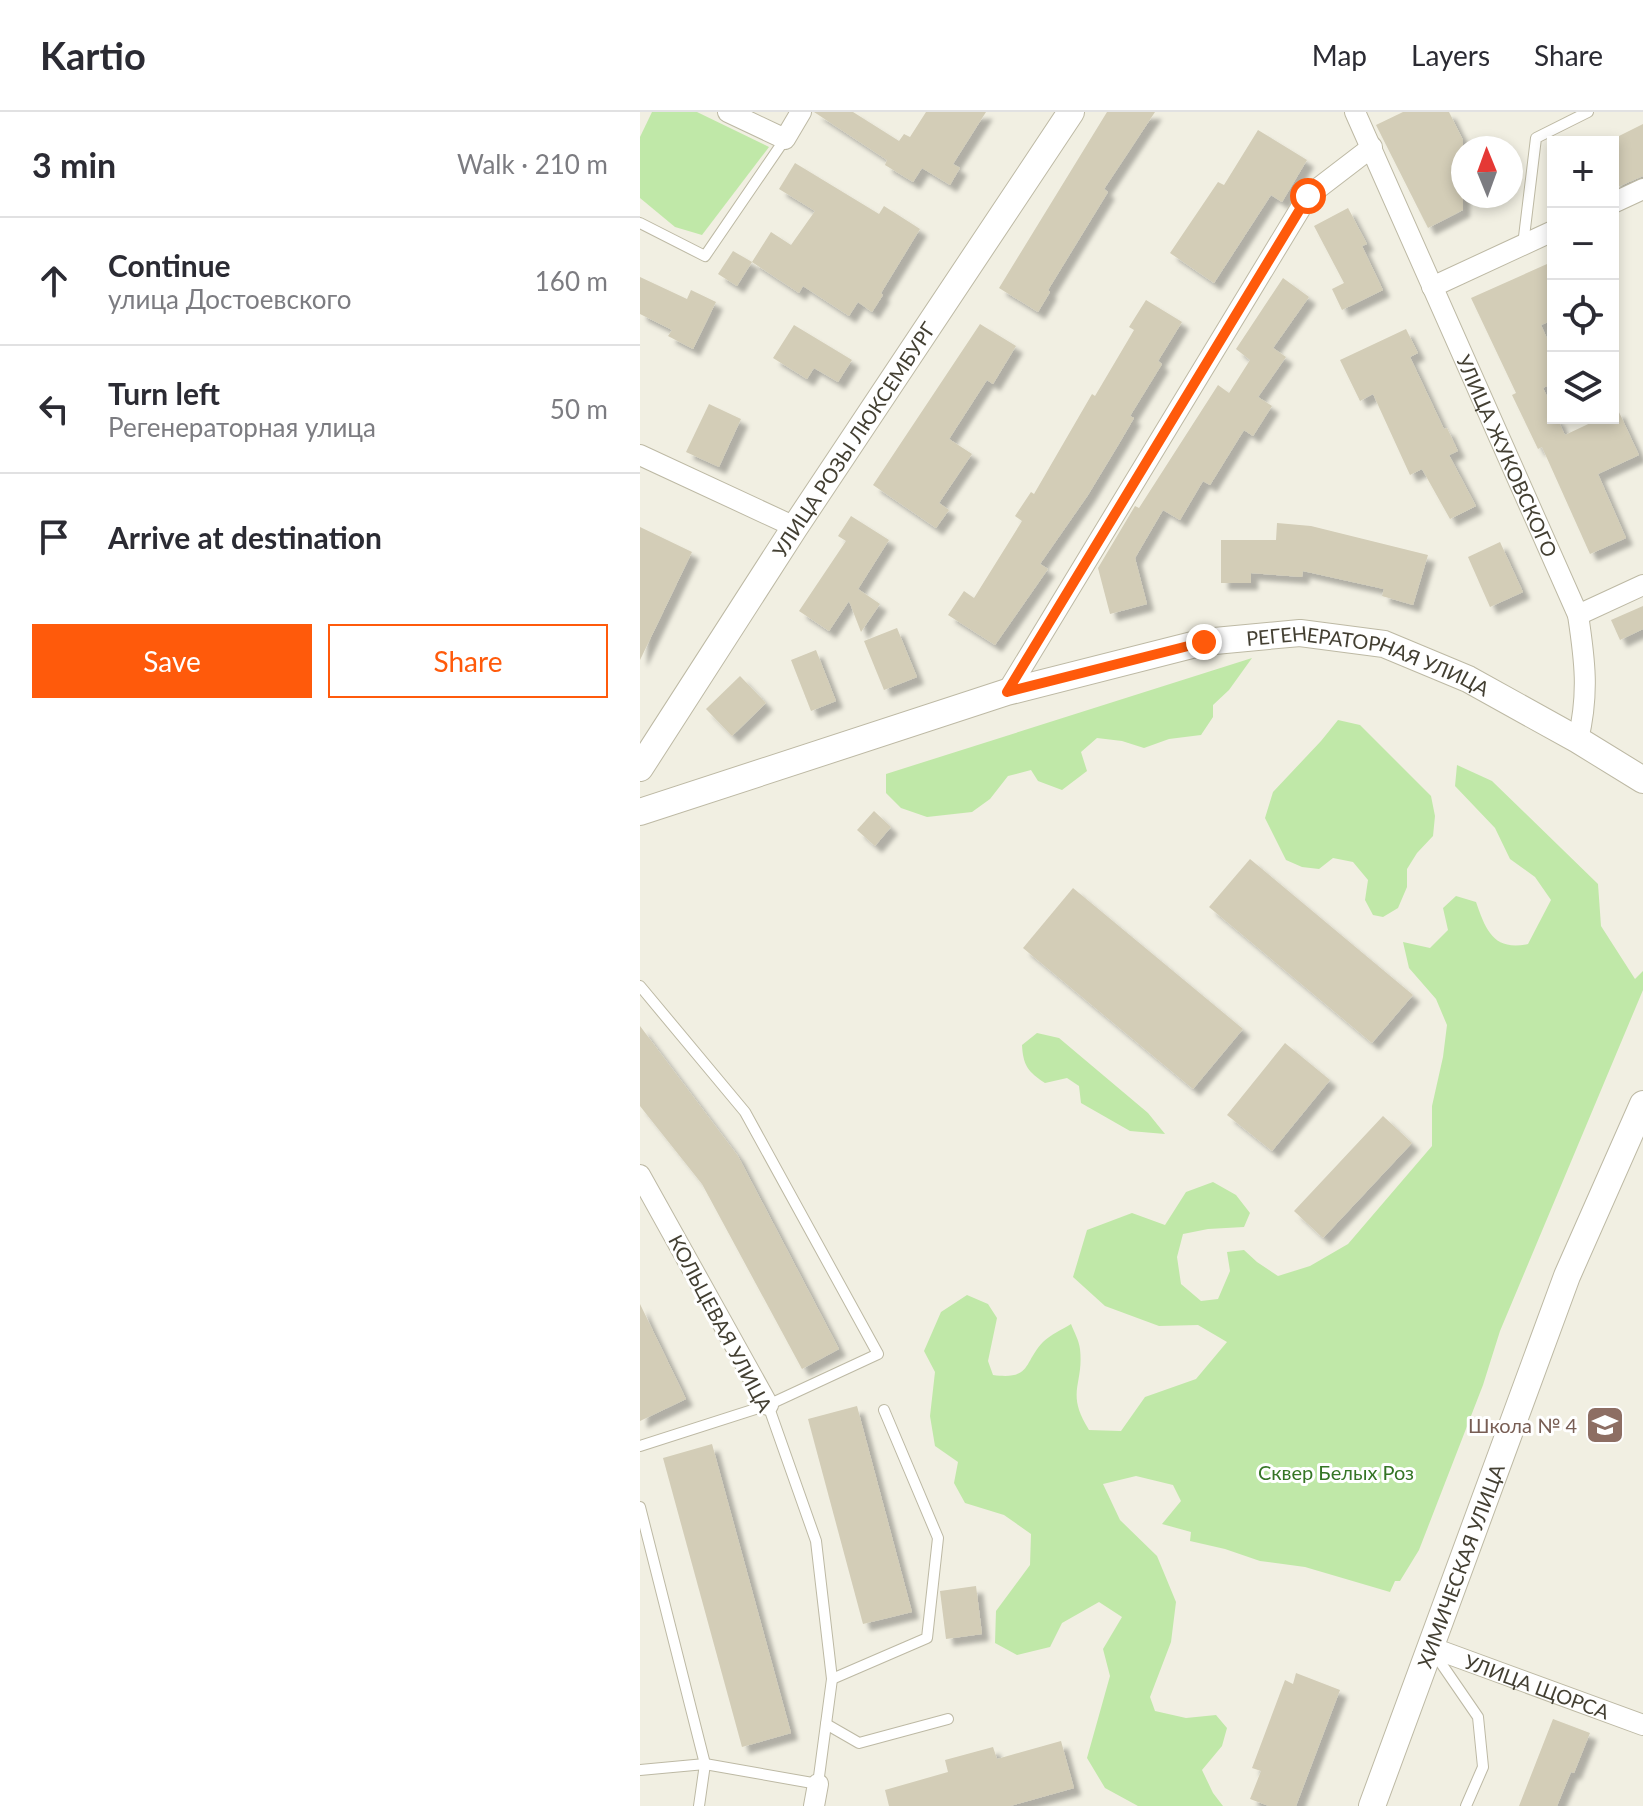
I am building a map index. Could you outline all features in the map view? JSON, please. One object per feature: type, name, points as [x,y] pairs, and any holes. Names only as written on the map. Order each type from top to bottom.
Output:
[{"type":"street","points":[[728,112],[785,139],[801,112]]},
{"type":"street","name":"УЛИЦА РОЗЫ ЛЮКСЕМБУРГ","points":[[640,768],[795,527],[1071,112]]},
{"type":"street","name":"УЛИЦА ЖУКОВСКОГО","points":[[1355,112],[1578,615],[1586,672],[1585,710],[1578,740]]},
{"type":"street","points":[[1007,692],[1308,196],[1372,147]]},
{"type":"street","points":[[1619,200],[1643,189]]},
{"type":"street","points":[[1432,287],[1547,234]]},
{"type":"street","points":[[640,455],[795,527]]},
{"type":"street","points":[[1578,615],[1643,585]]},
{"type":"street","name":"РЕГЕНЕРАТОРНАЯ УЛИЦА","points":[[640,812],[1007,692],[1204,642],[1300,633],[1384,644],[1468,679],[1578,740]]},
{"type":"street","points":[[1578,740],[1643,780]]},
{"type":"street","name":"ХИМИЧЕСКАЯ УЛИЦА","points":[[1372,1806],[1567,1276],[1643,1104]]},
{"type":"street","name":"КОЛЬЦЕВАЯ УЛИЦА","points":[[640,1175],[768,1405]]},
{"type":"street","name":"УЛИЦА ЩОРСА","points":[[1430,1647],[1643,1725]]},
{"type":"street","name":"КОЛЬЦЕВАЯ УЛИЦА","points":[[814,1806],[818,1784]]},
{"type":"lane","points":[[1523,245],[1536,138],[1588,112]]},
{"type":"lane","points":[[640,223],[705,256],[785,139]]},
{"type":"lane","points":[[640,986],[745,1112],[878,1354],[768,1405],[640,1446]]},
{"type":"lane","name":"КОЛЬЦЕВАЯ УЛИЦА","points":[[768,1405],[816,1541],[832,1679],[818,1784]]},
{"type":"lane","points":[[832,1679],[927,1638],[938,1538],[884,1410]]},
{"type":"lane","points":[[640,1507],[705,1764],[699,1806]]},
{"type":"lane","points":[[1430,1647],[1478,1717],[1483,1767],[1466,1806]]},
{"type":"lane","points":[[826,1724],[859,1743],[948,1719]]},
{"type":"lane","points":[[640,1770],[705,1764],[818,1784]]},
{"type":"green space","points":[[652,112],[697,112],[769,147],[702,235],[675,227],[640,198],[640,137]]},
{"type":"green space","points":[[1252,658],[1229,690],[1213,705],[1213,717],[1201,735],[1169,739],[1144,748],[1097,738],[1081,752],[1087,771],[1062,790],[1038,781],[1031,770],[1008,776],[990,799],[972,812],[927,817],[901,808],[886,793],[886,774]]},
{"type":"green space","points":[[1338,720],[1360,725],[1431,796],[1435,816],[1433,836],[1407,869],[1407,887],[1398,908],[1383,917],[1373,915],[1365,900],[1368,880],[1353,862],[1333,858],[1319,869],[1302,867],[1286,860],[1265,818],[1273,792]]},
{"type":"green space","name":"Сквер Белых Роз","points":[[1457,765],[1492,781],[1598,884],[1601,926],[1635,979],[1643,971],[1643,990],[1500,1331],[1483,1385],[1419,1550],[1390,1592],[1305,1567],[1260,1561],[1190,1541],[1191,1532],[1162,1524],[1181,1501],[1173,1485],[1136,1476],[1103,1484],[1120,1520],[1157,1556],[1176,1602],[1171,1642],[1150,1697],[1155,1711],[1186,1718],[1216,1715],[1227,1728],[1222,1746],[1202,1770],[1223,1806],[1138,1806],[1105,1788],[1087,1758],[1110,1676],[1103,1649],[1122,1617],[1099,1602],[1062,1623],[1050,1647],[1017,1655],[995,1643],[996,1611],[1030,1565],[1031,1534],[1004,1515],[965,1503],[954,1483],[958,1462],[935,1446],[930,1416],[935,1372],[924,1351],[941,1312],[967,1295],[988,1304],[997,1318],[988,1361],[993,1375],[1021,1372],[1043,1342],[1071,1324],[1080,1349],[1077,1397],[1082,1417],[1089,1430],[1121,1431],[1145,1397],[1196,1379],[1227,1342],[1198,1325],[1159,1326],[1105,1306],[1073,1277],[1087,1230],[1132,1213],[1165,1225],[1186,1192],[1213,1182],[1236,1195],[1250,1213],[1244,1227],[1183,1234],[1177,1257],[1181,1284],[1201,1301],[1218,1299],[1230,1271],[1227,1252],[1244,1250],[1278,1276],[1310,1266],[1348,1244],[1432,1146],[1432,1106],[1447,1025],[1436,999],[1409,968],[1403,942],[1430,948],[1448,930],[1443,908],[1456,896],[1476,902],[1488,930],[1499,941],[1528,944],[1551,900],[1535,877],[1510,859],[1495,828],[1455,786]]},
{"type":"green space","points":[[1037,1033],[1059,1038],[1148,1113],[1165,1134],[1130,1131],[1081,1103],[1079,1086],[1067,1078],[1045,1083],[1039,1079],[1025,1063],[1022,1045]]},
{"type":"building","points":[[814,112],[853,112],[899,141],[904,134],[910,137],[926,112],[986,112],[953,164],[960,168],[950,185],[922,168],[913,182],[885,165],[887,160]]},
{"type":"building","points":[[1107,112],[1155,112],[1104,189],[1108,192],[1048,290],[1050,292],[1038,312],[999,288]]},
{"type":"building","points":[[1403,112],[1449,112],[1461,136],[1451,136],[1451,208],[1463,210],[1428,228],[1376,125]]},
{"type":"building","points":[[1643,124],[1643,176],[1619,186],[1619,136]]},
{"type":"building","points":[[1258,130],[1307,160],[1282,202],[1271,195],[1214,283],[1170,253],[1218,182],[1224,185]]},
{"type":"building","points":[[795,163],[879,214],[884,206],[920,229],[872,312],[858,302],[849,316],[803,286],[799,293],[752,262],[771,232],[791,245],[815,211],[779,189]]},
{"type":"building","points":[[1348,208],[1367,244],[1362,246],[1383,290],[1342,310],[1332,289],[1344,283],[1314,226]]},
{"type":"building","points":[[733,251],[752,262],[737,286],[718,274]]},
{"type":"building","points":[[1547,264],[1547,322],[1541,325],[1547,338],[1547,386],[1543,388],[1547,396],[1547,424],[1560,424],[1565,435],[1588,424],[1619,424],[1619,412],[1639,455],[1598,474],[1626,538],[1590,554],[1542,447],[1538,449],[1512,395],[1516,393],[1471,298]]},
{"type":"building","points":[[640,277],[687,299],[691,290],[716,302],[693,349],[668,336],[672,330],[640,314]]},
{"type":"building","points":[[1283,278],[1309,297],[1273,348],[1286,357],[1258,397],[1272,406],[1253,436],[1244,430],[1210,485],[1203,481],[1180,520],[1163,510],[1135,558],[1147,604],[1110,614],[1098,568],[1135,506],[1139,508],[1218,385],[1229,393],[1250,360],[1236,349]]},
{"type":"building","points":[[1146,300],[1182,322],[1158,361],[1162,364],[1130,416],[1134,418],[1120,442],[1040,564],[1048,569],[995,645],[948,615],[964,591],[974,598],[1022,521],[1015,516],[1031,492],[1034,494],[1092,394],[1095,396],[1134,330],[1129,327]]},
{"type":"building","points":[[980,324],[1016,346],[993,384],[987,380],[949,439],[972,454],[939,503],[949,510],[936,528],[873,485]]},
{"type":"building","points":[[794,325],[852,360],[838,382],[814,368],[807,379],[773,358]]},
{"type":"building","points":[[1406,329],[1418,353],[1410,357],[1444,429],[1447,428],[1458,451],[1449,455],[1476,506],[1450,519],[1422,469],[1410,475],[1373,394],[1360,401],[1340,360]]},
{"type":"building","points":[[709,404],[741,419],[719,467],[686,452]]},
{"type":"building","points":[[851,516],[889,540],[858,589],[880,604],[861,632],[849,601],[829,631],[799,611],[846,541],[838,536]]},
{"type":"building","points":[[1277,523],[1311,526],[1428,555],[1413,605],[1382,596],[1384,589],[1303,571],[1302,577],[1251,573],[1251,583],[1221,583],[1221,540],[1276,540]]},
{"type":"building","points":[[640,527],[692,552],[640,660]]},
{"type":"building","points":[[1500,542],[1523,592],[1490,607],[1468,557]]},
{"type":"building","points":[[1643,606],[1643,629],[1620,640],[1611,620]]},
{"type":"building","points":[[897,628],[917,677],[884,690],[864,641]]},
{"type":"building","points":[[816,650],[836,701],[811,711],[791,660]]},
{"type":"building","points":[[740,676],[766,703],[732,736],[706,709]]},
{"type":"building","points":[[874,811],[891,827],[875,846],[857,830]]},
{"type":"building","points":[[1250,859],[1413,995],[1372,1043],[1209,907]]},
{"type":"building","points":[[1073,888],[1243,1029],[1193,1089],[1023,948]]},
{"type":"building","points":[[640,1026],[738,1156],[839,1349],[802,1369],[702,1184],[640,1106]]},
{"type":"building","points":[[1285,1043],[1330,1080],[1272,1151],[1227,1115]]},
{"type":"building","points":[[1383,1116],[1412,1143],[1323,1238],[1294,1211]]},
{"type":"building","points":[[640,1304],[686,1399],[640,1421]]},
{"type":"building","points":[[857,1406],[912,1612],[863,1624],[808,1419]]},
{"type":"building","points":[[712,1444],[791,1733],[742,1747],[663,1458]]},
{"type":"building","points":[[976,1586],[982,1634],[946,1639],[940,1591]]},
{"type":"building","points":[[1296,1673],[1340,1690],[1296,1806],[1269,1806],[1250,1799],[1261,1771],[1252,1768],[1285,1680],[1293,1684]]},
{"type":"building","points":[[1553,1719],[1590,1733],[1557,1806],[1519,1806]]},
{"type":"building","points":[[1061,1741],[1074,1788],[1010,1806],[889,1806],[885,1790],[948,1772],[945,1760],[993,1747],[997,1759]]},
{"type":"place","name":"Школа № 4","points":[[1605,1425]]},
{"type":"route","points":[[1204,642],[1007,692],[1308,196]]}]
